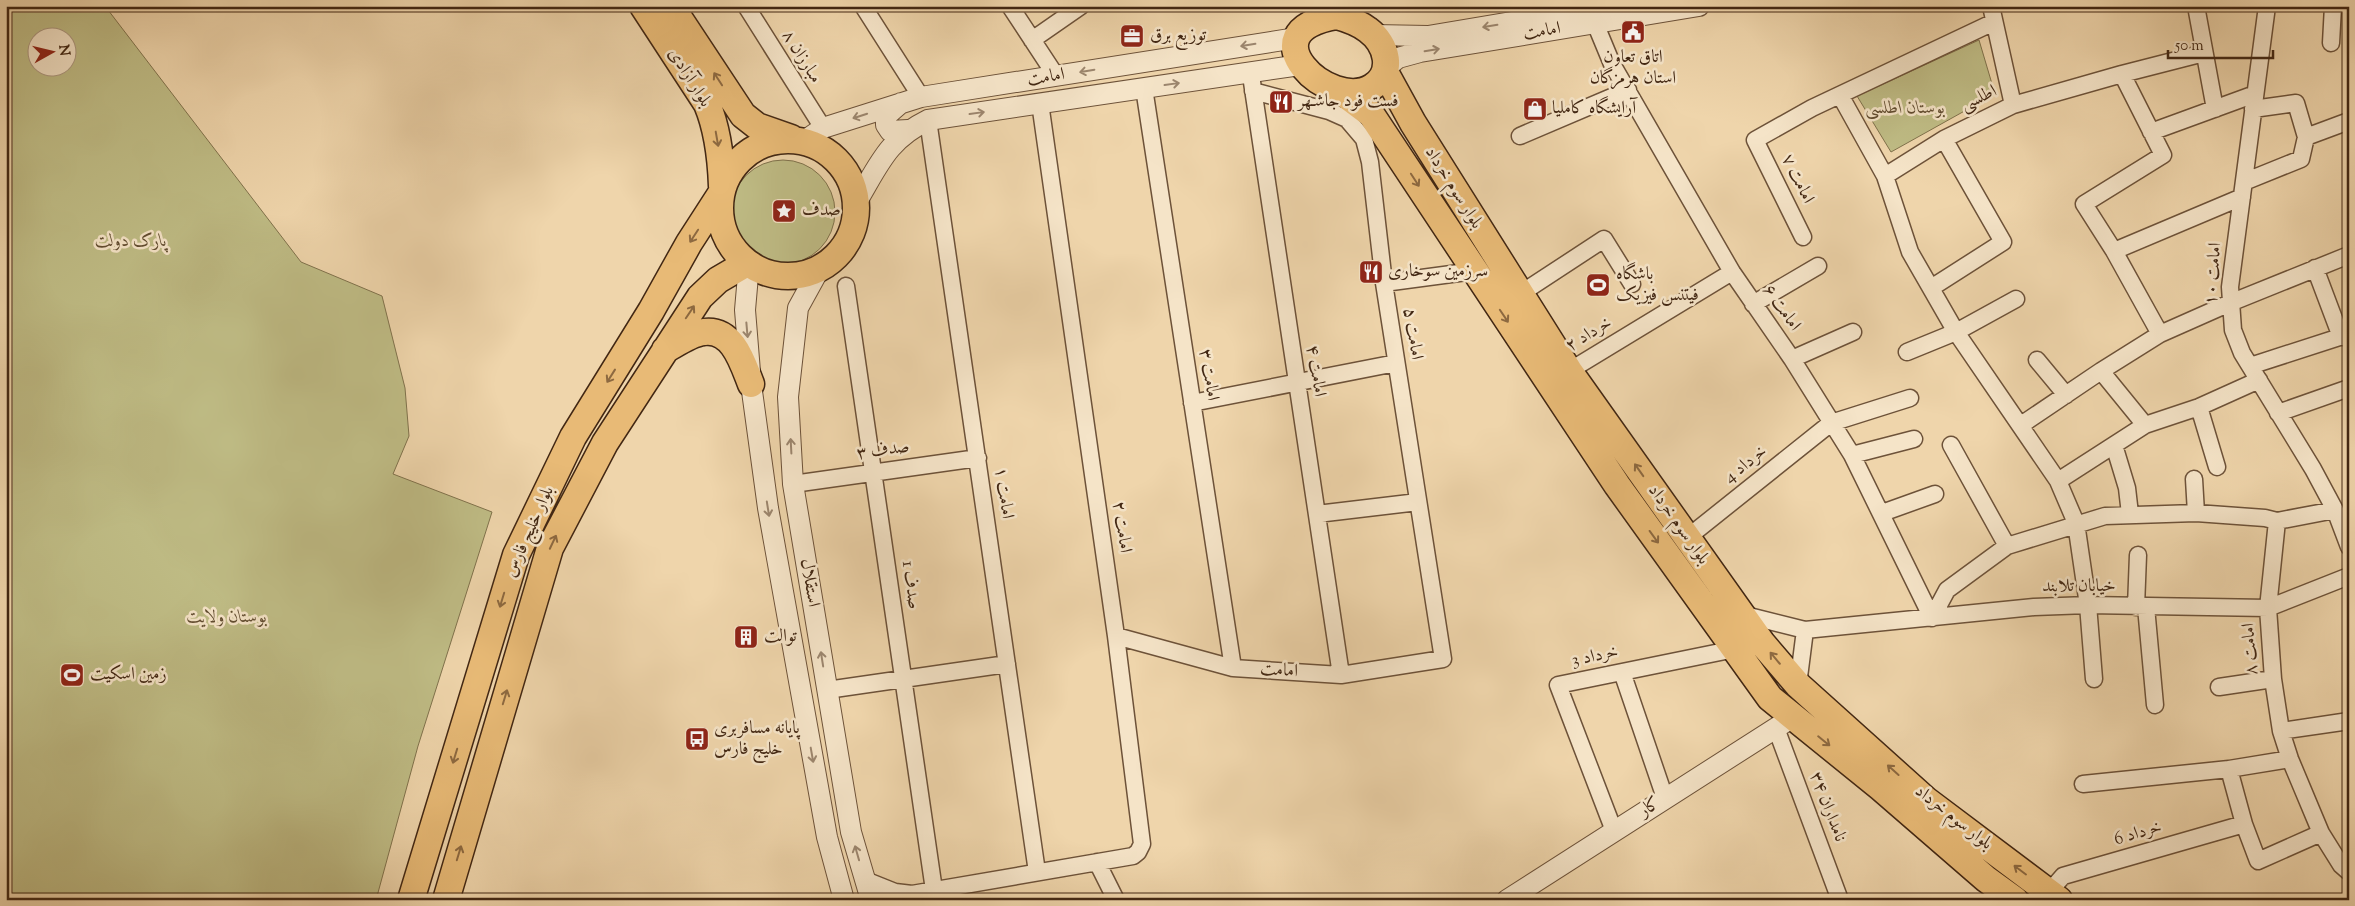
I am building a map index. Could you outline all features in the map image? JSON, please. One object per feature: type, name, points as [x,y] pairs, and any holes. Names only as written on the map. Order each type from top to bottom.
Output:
[{"type":"main road","name":"بلوار آزادی","points":[[643,6],[707,104],[714,122],[722,165],[721,191]]},
{"type":"main road","name":"بلوار آزادی","points":[[671,6],[743,115],[756,126],[807,136]]},
{"type":"main road","points":[[1334,11],[1356,22],[1374,35],[1386,55],[1386,69],[1382,79],[1367,90],[1357,92],[1340,90],[1321,82],[1300,65],[1295,50],[1301,23],[1334,11]]},
{"type":"main road","name":"بلوار سوم خرداد","points":[[1386,69],[1413,123],[1570,371],[1762,643],[1798,686],[1926,800],[2054,896]]},
{"type":"main road","name":"بلوار سوم خرداد","points":[[1340,90],[1371,114],[1617,485],[1770,698],[1784,722],[1881,788],[1986,880],[2015,900]]},
{"type":"main road","points":[[1393,146],[1390,136],[1394,127],[1403,122],[1413,123]]},
{"type":"main road","points":[[807,136],[834,157],[845,170],[853,186],[856,203],[851,235],[834,259],[820,268],[796,276],[780,276],[764,272],[748,264],[733,249],[724,233],[719,214],[721,191],[733,166],[750,150],[771,140],[807,136]]},
{"type":"main road","name":"بلوار خلیج فارس","points":[[411,900],[516,555],[573,437],[651,311],[721,191]]},
{"type":"main road","name":"بلوار خلیج فارس","points":[[446,900],[550,548],[605,443],[700,297],[718,280],[748,264]]},
{"type":"main road","points":[[664,351],[692,336],[704,332],[714,332],[723,336],[731,343],[738,353],[751,384]]},
{"type":"street","name":"مبارزان ۸","points":[[746,6],[807,136]]},
{"type":"street","points":[[863,6],[912,99],[886,116],[886,124],[890,131],[908,130]]},
{"type":"street","points":[[1010,6],[1056,76]]},
{"type":"street","points":[[1032,40],[1081,6]]},
{"type":"street","name":"امامت","points":[[1386,69],[1398,58],[1587,13],[1607,6]]},
{"type":"street","name":"امامت","points":[[1374,35],[1428,36],[1587,13],[1700,6]]},
{"type":"street","points":[[2196,6],[2215,109]]},
{"type":"street","name":"امامت ۱۰","points":[[2267,6],[2230,303],[2233,330],[2250,366],[2335,510],[2349,547]]},
{"type":"street","points":[[2332,43],[2333,6]]},
{"type":"street","name":"امامت ۶","points":[[1587,13],[1612,64],[1732,272],[1752,304],[1792,359],[1852,455],[1932,618]]},
{"type":"street","points":[[2013,105],[1993,14],[1840,95],[1885,176],[1910,252],[1956,332],[2022,425],[2058,481],[2076,523],[2088,605],[2094,679]]},
{"type":"street","name":"امامت","points":[[807,136],[912,99],[1056,76],[1301,23]]},
{"type":"street","name":"اطلسی","points":[[1885,176],[1944,139],[2013,105],[2204,53]]},
{"type":"street","name":"امامت","points":[[856,203],[890,147],[908,130],[928,120],[1144,88],[1252,82],[1300,65]]},
{"type":"street","points":[[2122,74],[2163,155],[2084,204],[2114,251],[2160,334]]},
{"type":"street","name":"امامت ۵","points":[[1252,82],[1347,119],[1364,139],[1370,162],[1384,283],[1443,659]]},
{"type":"street","name":"امامت ۴","points":[[1252,82],[1341,675]]},
{"type":"street","name":"امامت ۳","points":[[1144,88],[1233,668]]},
{"type":"street","points":[[1520,136],[1628,90]]},
{"type":"street","name":"امامت ۷","points":[[1803,237],[1755,140],[1840,95]]},
{"type":"street","points":[[2114,251],[2243,189],[2301,158],[2306,137],[2296,103],[2254,102],[2215,109],[2151,132]]},
{"type":"street","name":"امامت ۲","points":[[908,897],[934,890],[1133,856],[1138,852],[1142,844],[1116,636],[1040,104]]},
{"type":"street","name":"امامت ۱","points":[[928,120],[1037,872]]},
{"type":"street","points":[[2306,137],[2348,123]]},
{"type":"street","points":[[1932,288],[2003,242],[1944,139]]},
{"type":"street","points":[[1520,294],[1604,239],[1632,284]]},
{"type":"street","points":[[2022,425],[2101,371],[2160,334],[2230,303],[2349,255]]},
{"type":"street","name":"استقلال","points":[[748,264],[745,310],[751,384],[768,508],[827,837],[844,900]]},
{"type":"street","points":[[1752,304],[1818,266]]},
{"type":"street","name":"استقلال","points":[[820,268],[798,308],[788,397],[793,484],[851,832],[871,900]]},
{"type":"street","points":[[2250,366],[2345,335],[2315,268]]},
{"type":"street","points":[[1384,283],[1474,271]]},
{"type":"street","name":"خرداد ۲","points":[[1570,371],[1732,272]]},
{"type":"street","name":"صدف 1","points":[[846,286],[934,890]]},
{"type":"street","points":[[1907,352],[1956,332],[2016,299]]},
{"type":"street","points":[[1792,359],[1853,332]]},
{"type":"street","points":[[2037,360],[2066,395]]},
{"type":"street","points":[[1192,403],[1396,363]]},
{"type":"street","points":[[2101,371],[2145,425]]},
{"type":"street","points":[[2058,481],[2145,425],[2199,407],[2259,380]]},
{"type":"street","points":[[2278,413],[2349,388]]},
{"type":"street","points":[[1831,423],[1910,398]]},
{"type":"street","points":[[2199,407],[2217,466]]},
{"type":"street","name":"خرداد 4","points":[[1687,538],[1831,423]]},
{"type":"street","points":[[1852,455],[1914,439]]},
{"type":"street","points":[[1951,445],[2008,546]]},
{"type":"street","points":[[2114,445],[2127,488],[2130,514]]},
{"type":"street","name":"صدف ۳","points":[[793,484],[978,458]]},
{"type":"street","points":[[2194,479],[2196,513]]},
{"type":"street","points":[[1882,513],[1935,494]]},
{"type":"street","points":[[1317,514],[1418,502]]},
{"type":"street","points":[[1932,618],[1946,590],[2008,546],[2076,523],[2105,516],[2196,513],[2265,518],[2277,521],[2335,510]]},
{"type":"street","name":"امامت ۸","points":[[2277,521],[2268,608],[2281,731],[2290,759],[2321,833],[2341,865],[2349,872]]},
{"type":"street","points":[[2138,555],[2141,607],[2155,705]]},
{"type":"street","name":"خیابان تلابند","points":[[1741,614],[1805,630],[2034,607],[2088,605],[2268,608],[2349,576]]},
{"type":"street","points":[[1798,686],[1805,630]]},
{"type":"street","name":"امامت","points":[[1116,636],[1233,668],[1341,675],[1443,659]]},
{"type":"street","name":"خرداد 3","points":[[1614,831],[1558,685],[1735,649]]},
{"type":"street","points":[[827,690],[1007,664]]},
{"type":"street","points":[[1622,672],[1665,798]]},
{"type":"street","points":[[2220,688],[2274,679]]},
{"type":"street","points":[[2281,731],[2349,721]]},
{"type":"street","name":"کار","points":[[1507,900],[1784,722]]},
{"type":"street","name":"نامداران ۳۴","points":[[1784,722],[1840,900]]},
{"type":"street","points":[[2083,784],[2229,769],[2290,759]]},
{"type":"street","points":[[2229,769],[2244,824],[2258,861],[2321,833]]},
{"type":"street","name":"خرداد 6","points":[[2054,896],[2063,876],[2244,824]]},
{"type":"street","points":[[1097,862],[1116,900]]},
{"type":"street","points":[[865,880],[908,897]]},
{"type":"green space","name":"بوستان ولایت","points":[[6,6],[105,6],[301,262],[382,296],[405,388],[409,436],[393,474],[492,512],[418,746],[376,900],[6,900]]},
{"type":"green space","name":"بوستان اطلسی","points":[[1979,40],[1995,94],[1891,152],[1857,96]]},
{"type":"green space","points":[[783,160],[803,164],[820,175],[831,192],[835,212],[831,232],[820,249],[803,260],[783,264],[763,260],[746,249],[735,232],[731,212],[735,192],[746,175],[763,164]]},
{"type":"place","name":"اتاق تعاون استان هرمزگان","points":[[1633,32]]},
{"type":"place","name":"توزیع برق","points":[[1132,36]]},
{"type":"place","name":"فست فود جاشـهر","points":[[1281,102]]},
{"type":"place","name":"آرایشگاه کاملیا","points":[[1535,109]]},
{"type":"place","name":"صدف","points":[[784,211]]},
{"type":"place","name":"سرزمین سوخاری","points":[[1371,272]]},
{"type":"place","name":"باشگاه فیتنس فیزیک","points":[[1598,285]]},
{"type":"place","name":"توالت","points":[[746,637]]},
{"type":"place","name":"زمین اسکیت","points":[[72,675]]},
{"type":"place","name":"پایانه مسافربری خلیج فارس","points":[[697,739]]},
{"type":"park label","name":"پارک دولت","points":[[131,242]]}]
